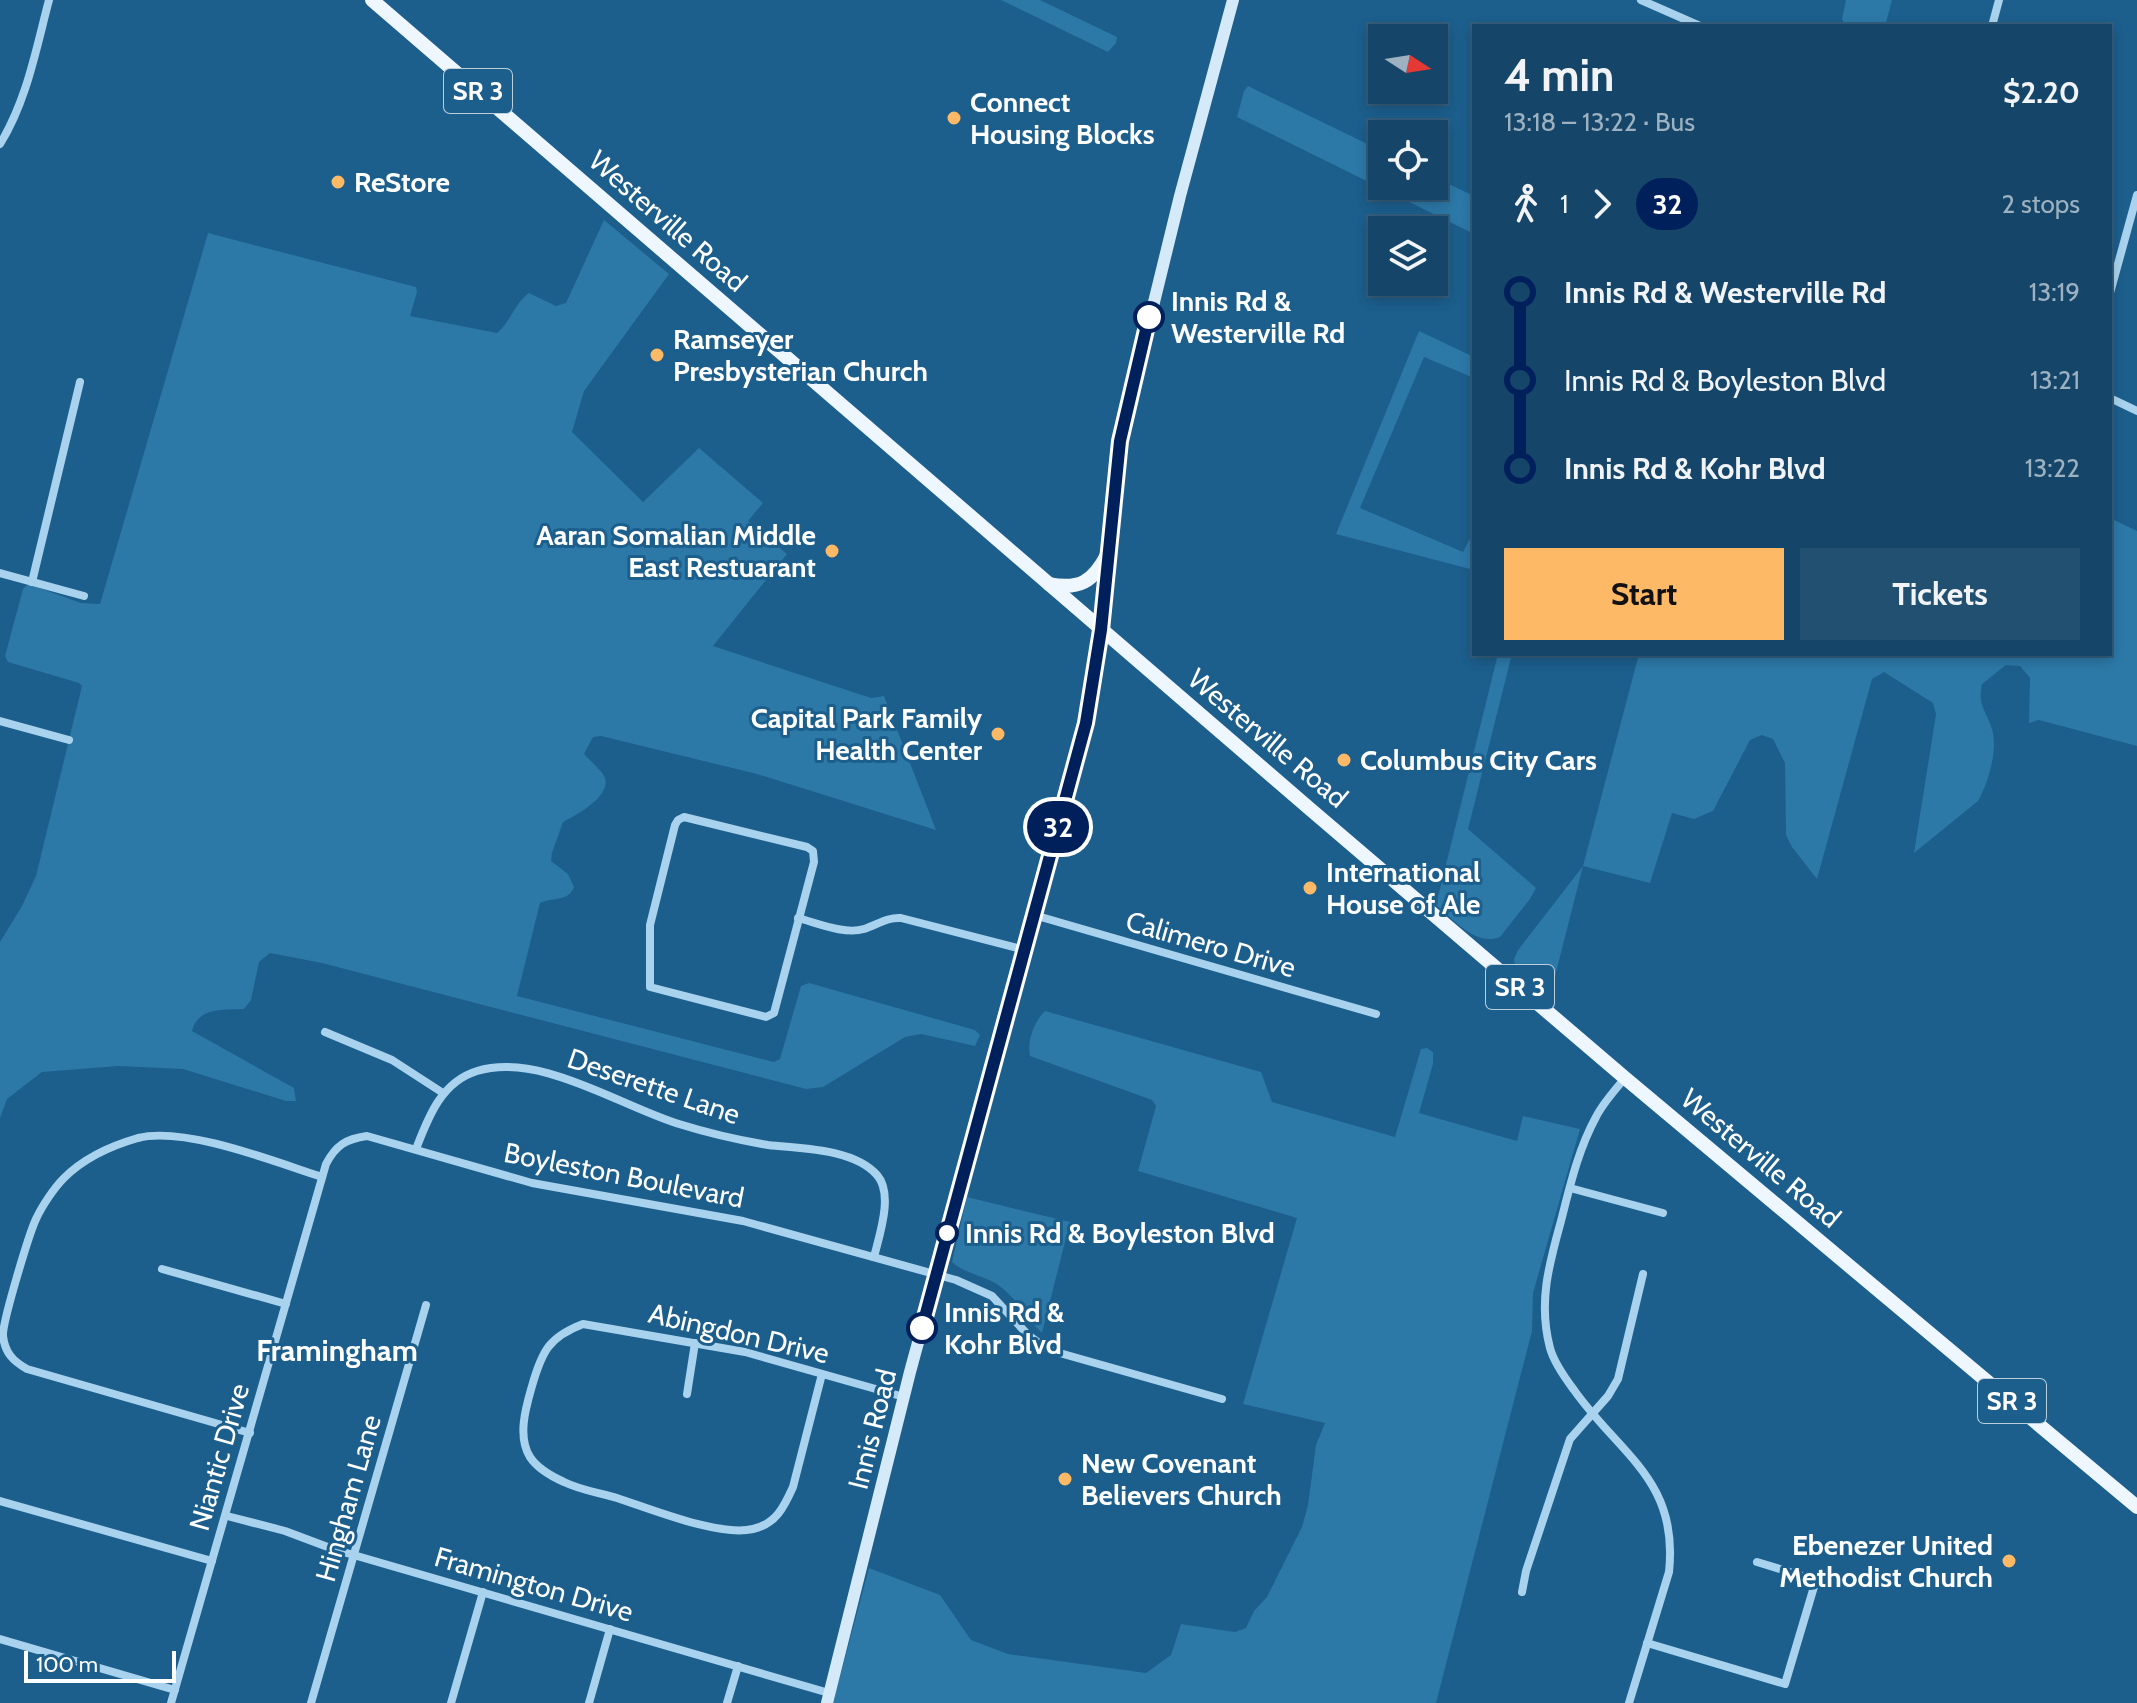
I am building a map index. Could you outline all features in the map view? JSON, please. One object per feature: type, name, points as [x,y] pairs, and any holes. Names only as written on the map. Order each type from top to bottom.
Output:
[{"type":"main road","name":"Westerville Road","points":[[372,0],[1625,1078],[2137,1507]]},
{"type":"main road","name":"Innis Road","points":[[828,1698],[936,1276],[1086,723],[1101,630],[1120,441],[1233,0]]},
{"type":"main road","points":[[1048,584],[1075,586],[1099,570],[1107,555]]},
{"type":"street","points":[[0,144],[14,120],[28,83],[49,0]]},
{"type":"street","points":[[1641,0],[1695,24]]},
{"type":"street","points":[[1993,24],[1999,0]]},
{"type":"street","points":[[2112,286],[2137,195]]},
{"type":"street","points":[[32,582],[80,382]]},
{"type":"street","points":[[2112,399],[2137,411]]},
{"type":"street","points":[[0,573],[84,596]]},
{"type":"street","points":[[0,721],[69,740]]},
{"type":"street","points":[[684,817],[813,851],[814,862],[798,918],[774,1013],[766,1017],[650,987],[650,925],[675,825],[684,817]]},
{"type":"street","name":"Calimero Drive","points":[[1034,915],[1376,1014]]},
{"type":"street","points":[[798,918],[853,931],[890,918],[901,918],[1025,950]]},
{"type":"street","points":[[325,1032],[402,1066],[443,1093]]},
{"type":"street","name":"Deserette Lane","points":[[416,1149],[428,1117],[443,1093],[474,1072],[508,1066],[534,1068],[678,1124],[747,1142],[839,1155],[860,1162],[877,1175],[882,1184],[885,1209],[874,1257]]},
{"type":"street","points":[[1625,1078],[1596,1115],[1579,1157],[1547,1270],[1544,1291],[1550,1351],[1564,1377],[1629,1451],[1665,1509],[1671,1552],[1669,1572],[1629,1703]]},
{"type":"street","name":"Boyleston Boulevard","points":[[322,1177],[335,1148],[349,1139],[367,1136],[532,1183],[743,1221],[956,1280],[992,1296],[1028,1335],[1049,1350],[1222,1399]]},
{"type":"street","points":[[250,1433],[27,1369],[15,1362],[6,1351],[3,1333],[30,1235],[37,1217],[62,1179],[99,1152],[141,1137],[186,1138],[322,1177]]},
{"type":"street","name":"Niantic Drive","points":[[171,1703],[322,1177]]},
{"type":"street","points":[[1570,1188],[1663,1213]]},
{"type":"street","points":[[162,1269],[286,1304]]},
{"type":"street","points":[[1522,1592],[1570,1439],[1608,1396],[1618,1379],[1643,1274]]},
{"type":"street","name":"Hingham Lane","points":[[311,1703],[426,1305]]},
{"type":"street","name":"Abingdon Drive","points":[[822,1374],[787,1502],[771,1523],[752,1530],[721,1529],[564,1482],[539,1467],[529,1456],[524,1441],[525,1411],[538,1365],[548,1345],[564,1331],[583,1324],[745,1352],[904,1397]]},
{"type":"street","points":[[687,1394],[695,1343]]},
{"type":"street","points":[[0,1501],[212,1561]]},
{"type":"street","name":"Framington Drive","points":[[227,1516],[738,1666],[828,1698]]},
{"type":"street","points":[[1647,1643],[1785,1684],[1816,1580],[1757,1562]]},
{"type":"street","points":[[451,1703],[483,1592]]},
{"type":"street","points":[[589,1703],[610,1629]]},
{"type":"street","points":[[0,1639],[175,1690]]},
{"type":"street","points":[[727,1703],[738,1666]]},
{"type":"shaded area","points":[[1001,0],[1040,0],[1117,37],[1116,43],[1108,52]]},
{"type":"shaded area","points":[[1846,0],[1892,0],[1886,24],[1844,24],[1842,19]]},
{"type":"shaded area","points":[[1248,86],[1368,144],[1368,182],[1237,117]]},
{"type":"shaded area","points":[[1448,184],[1472,195],[1472,233],[1448,221],[1448,216],[1438,216],[1405,200],[1448,200]]},
{"type":"shaded area","points":[[604,220],[669,274],[584,391],[572,432],[643,502],[699,448],[763,503],[748,521],[787,554],[713,646],[871,698],[884,696],[936,830],[757,774],[601,736],[593,737],[584,754],[605,778],[603,792],[591,805],[563,822],[551,861],[568,874],[574,887],[564,897],[540,903],[517,996],[774,1062],[780,1059],[801,986],[809,983],[975,1030],[980,1035],[975,1046],[921,1034],[905,1037],[823,1087],[806,1089],[322,963],[270,953],[259,962],[251,1000],[244,1009],[213,1011],[200,1018],[192,1031],[294,1088],[296,1101],[286,1101],[183,1069],[118,1066],[42,1072],[7,1099],[0,1118],[0,942],[36,876],[82,686],[8,662],[5,656],[23,589],[28,584],[81,603],[100,604],[208,233],[416,287],[410,316],[497,333],[529,293],[556,306],[566,303]]},
{"type":"shaded area","points":[[1419,331],[1472,356],[1472,377],[1424,357],[1360,508],[1463,552],[1472,535],[1472,569],[1336,534]]},
{"type":"shaded area","points":[[2112,519],[2137,531],[2137,746],[2039,720],[2029,723],[2030,678],[2020,666],[2006,665],[1982,684],[1982,704],[1993,733],[1994,750],[1982,794],[1978,801],[1914,853],[1936,714],[1933,703],[1884,672],[1872,679],[1817,879],[1786,835],[1785,763],[1773,739],[1762,735],[1750,740],[1713,811],[1694,819],[1672,813],[1650,883],[1583,866],[1638,656],[2112,656]]},
{"type":"shaded area","points":[[1498,656],[1511,656],[1468,829],[1536,888],[1500,937],[1491,939],[1465,930],[1436,905]]},
{"type":"shaded area","points":[[1583,866],[1549,1000],[1516,971],[1514,959]]},
{"type":"shaded area","points":[[1045,1011],[1261,1072],[1272,1102],[1395,1137],[1421,1049],[1427,1048],[1433,1052],[1433,1064],[1419,1113],[1517,1141],[1523,1116],[1580,1129],[1533,1293],[1532,1331],[1436,1703],[833,1703],[869,1568],[940,1595],[971,1640],[1008,1654],[1146,1673],[1171,1655],[1181,1624],[1235,1632],[1246,1628],[1254,1611],[1267,1597],[1302,1527],[1316,1445],[1325,1423],[1243,1404],[1297,1218],[1138,1171],[1156,1106],[1152,1100],[1030,1056],[1032,1032]]},
{"type":"shaded area","points":[[967,1197],[1070,1222],[1042,1333],[1004,1290],[952,1262]]},
{"type":"bus line","name":"32","points":[[922,1328],[1086,723],[1101,630],[1120,441],[1149,317]]},
{"type":"place","name":"Connect Housing Blocks","points":[[954,118]]},
{"type":"place","name":"ReStore","points":[[338,182]]},
{"type":"place","name":"Innis Rd & Westerville Rd","points":[[1149,317]]},
{"type":"place","name":"Ramseyer Presbysterian Church","points":[[657,355]]},
{"type":"place","name":"Aaran Somalian Middle East Restuarant","points":[[832,551]]},
{"type":"place","name":"Capital Park Family Health Center","points":[[998,734]]},
{"type":"place","name":"Columbus City Cars","points":[[1344,760]]},
{"type":"place","name":"International House of Ale","points":[[1310,888]]},
{"type":"place","name":"Innis Rd & Boyleston Blvd","points":[[947,1233]]},
{"type":"place","name":"Innis Rd & Kohr Blvd","points":[[922,1328]]},
{"type":"place","name":"New Covenant Believers Church","points":[[1065,1479]]},
{"type":"place","name":"Ebenezer United Methodist Church","points":[[2009,1561]]},
{"type":"district","name":"Framingham","points":[[337,1350]]}]
